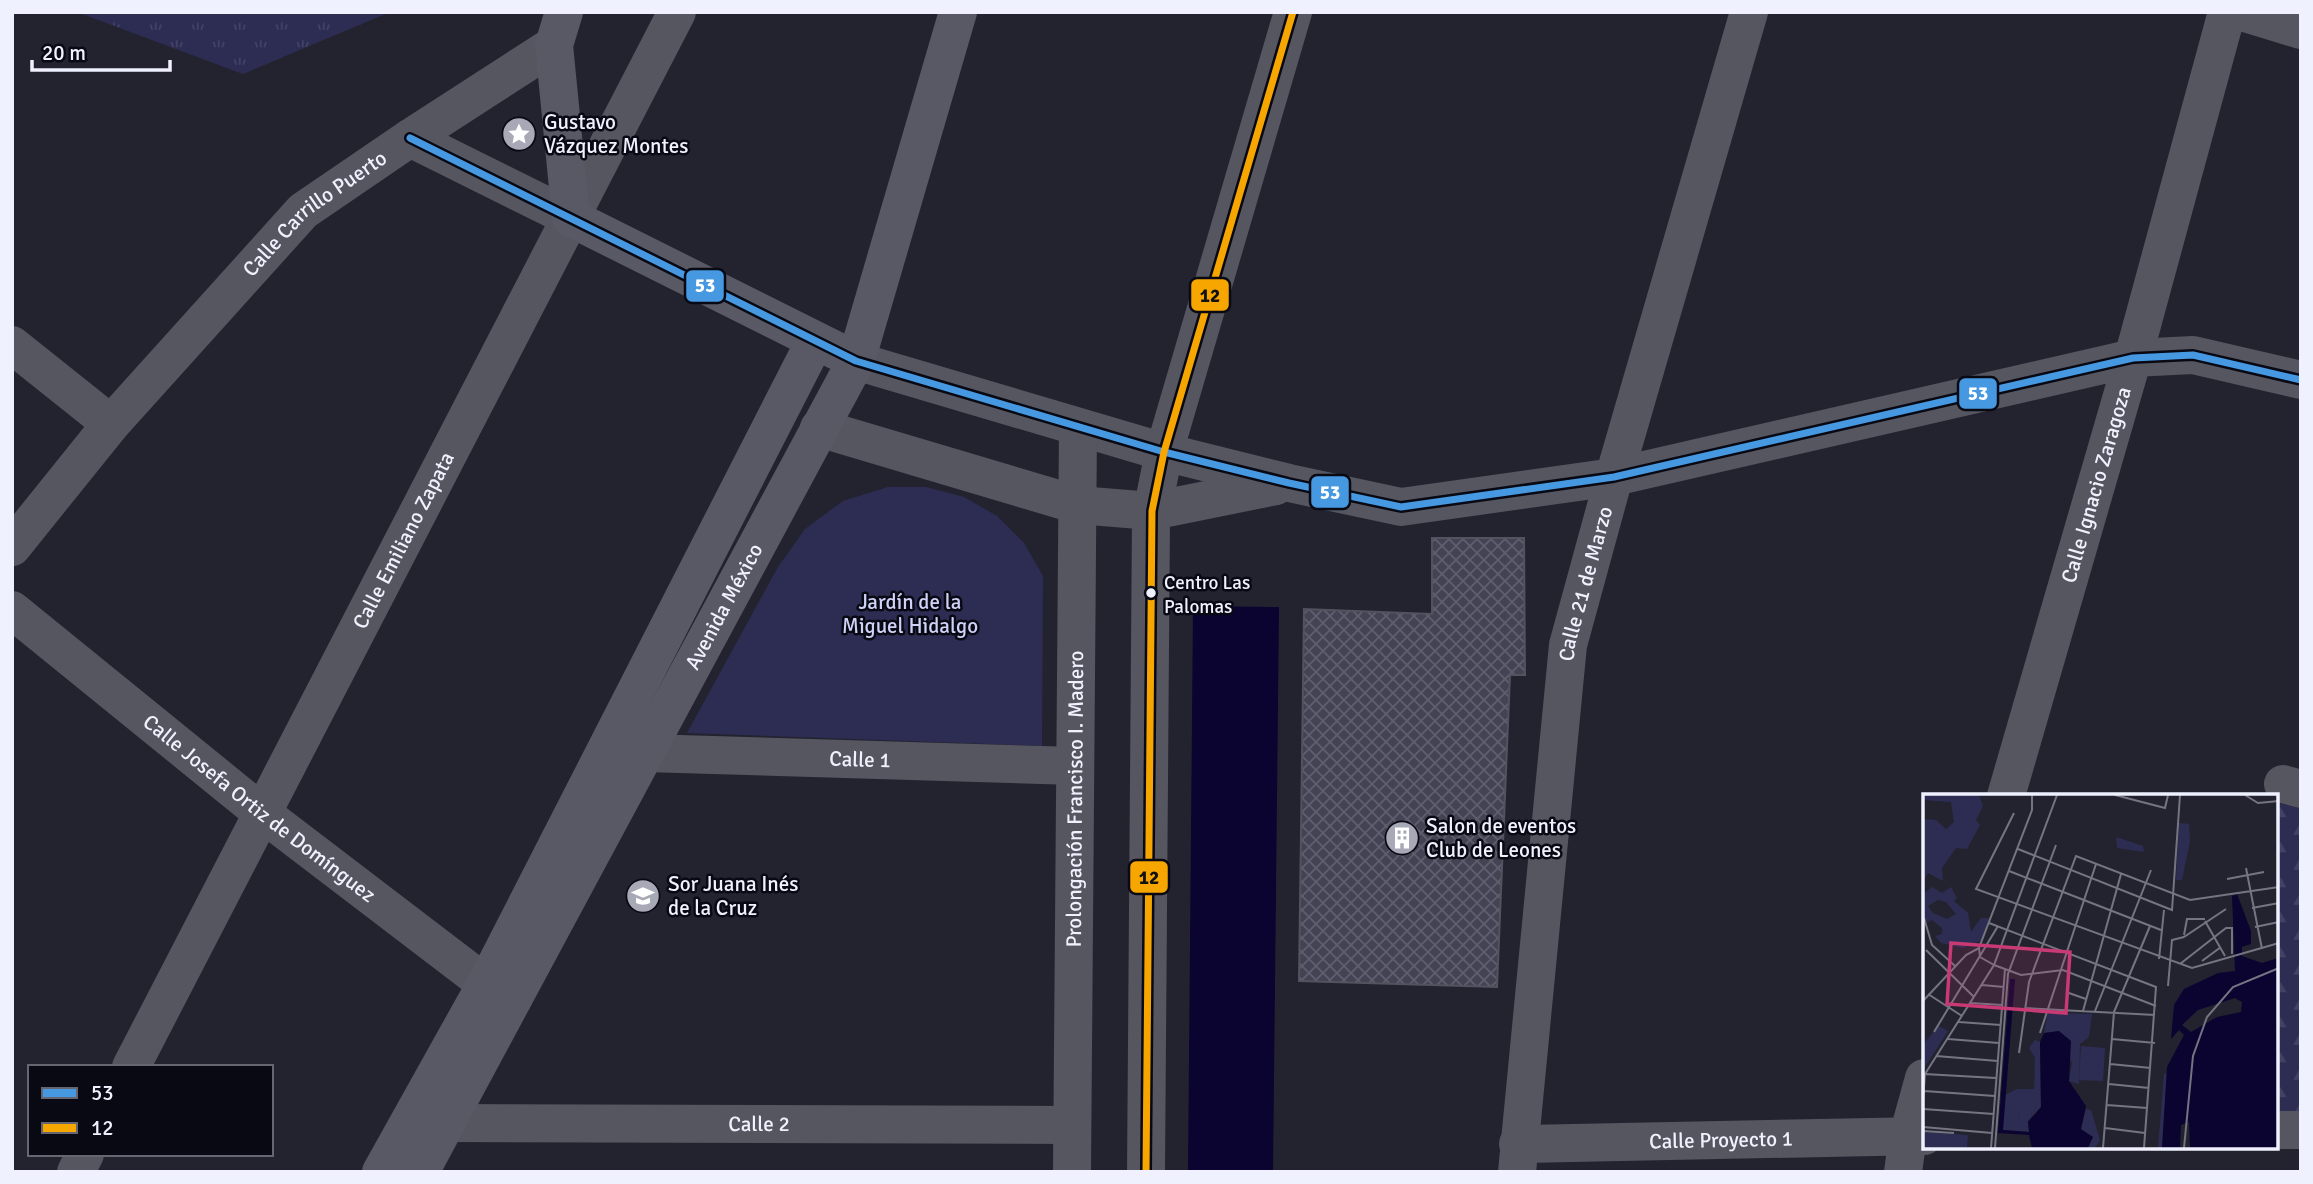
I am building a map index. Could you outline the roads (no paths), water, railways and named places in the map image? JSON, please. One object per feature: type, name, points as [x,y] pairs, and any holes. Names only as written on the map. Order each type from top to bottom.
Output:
[{"type":"main road","name":"Avenida México","points":[[381,1172],[500,991],[645,753],[856,361],[958,12]]},
{"type":"main road","name":"Calle Carrillo Puerto","points":[[559,29],[571,218]]},
{"type":"main road","points":[[571,218],[856,361]]},
{"type":"main road","name":"Avenida México","points":[[420,1172],[446,1123],[500,991],[815,341]]},
{"type":"street","name":"Calle Emiliano Zapata","points":[[132,1065],[677,12]]},
{"type":"street","points":[[1146,1172],[1152,511],[1164,453],[1293,12]]},
{"type":"street","name":"Calle 21 de Marzo","points":[[1518,1158],[1569,645],[1614,478],[1748,12]]},
{"type":"street","name":"Calle Ignacio Zaragoza","points":[[2007,794],[2133,358],[2227,12]]},
{"type":"street","points":[[2242,12],[2301,30]]},
{"type":"street","name":"Calle Carrillo Puerto","points":[[12,547],[111,424],[303,211],[410,138],[559,29]]},
{"type":"street","points":[[410,138],[571,218]]},
{"type":"street","points":[[12,345],[111,424]]},
{"type":"street","points":[[856,361],[1164,453],[1289,484],[1401,507],[1614,478],[2133,358],[2193,355],[2301,380]]},
{"type":"street","points":[[819,428],[1078,505],[1152,511],[1289,484]]},
{"type":"street","name":"Prolongación Francisco I. Madero","points":[[1072,1172],[1079,428]]},
{"type":"street","name":"Calle Josefa Ortiz de Domínguez","points":[[12,610],[262,813],[500,991]]},
{"type":"street","name":"Calle 1","points":[[645,753],[1075,766]]},
{"type":"street","points":[[1912,1148],[1923,1085]]},
{"type":"street","name":"Calle 2","points":[[446,1123],[1072,1125]]},
{"type":"street","points":[[2278,1130],[2301,1129]]},
{"type":"street","name":"Calle Proyecto 1","points":[[1518,1158],[1912,1148]]},
{"type":"street","points":[[76,1172],[84,1156]]},
{"type":"place","name":"Gustavo Vázquez Montes","points":[[519,134]]},
{"type":"place","name":"Centro Las Palomas","points":[[1151,593]]},
{"type":"place","name":"Salon de eventos Club de Leones","points":[[1402,838]]},
{"type":"place","name":"Sor Juana Inés de la Cruz","points":[[643,896]]},
{"type":"park label","name":"Jardín de la Miguel Hidalgo","points":[[910,614]]}]
